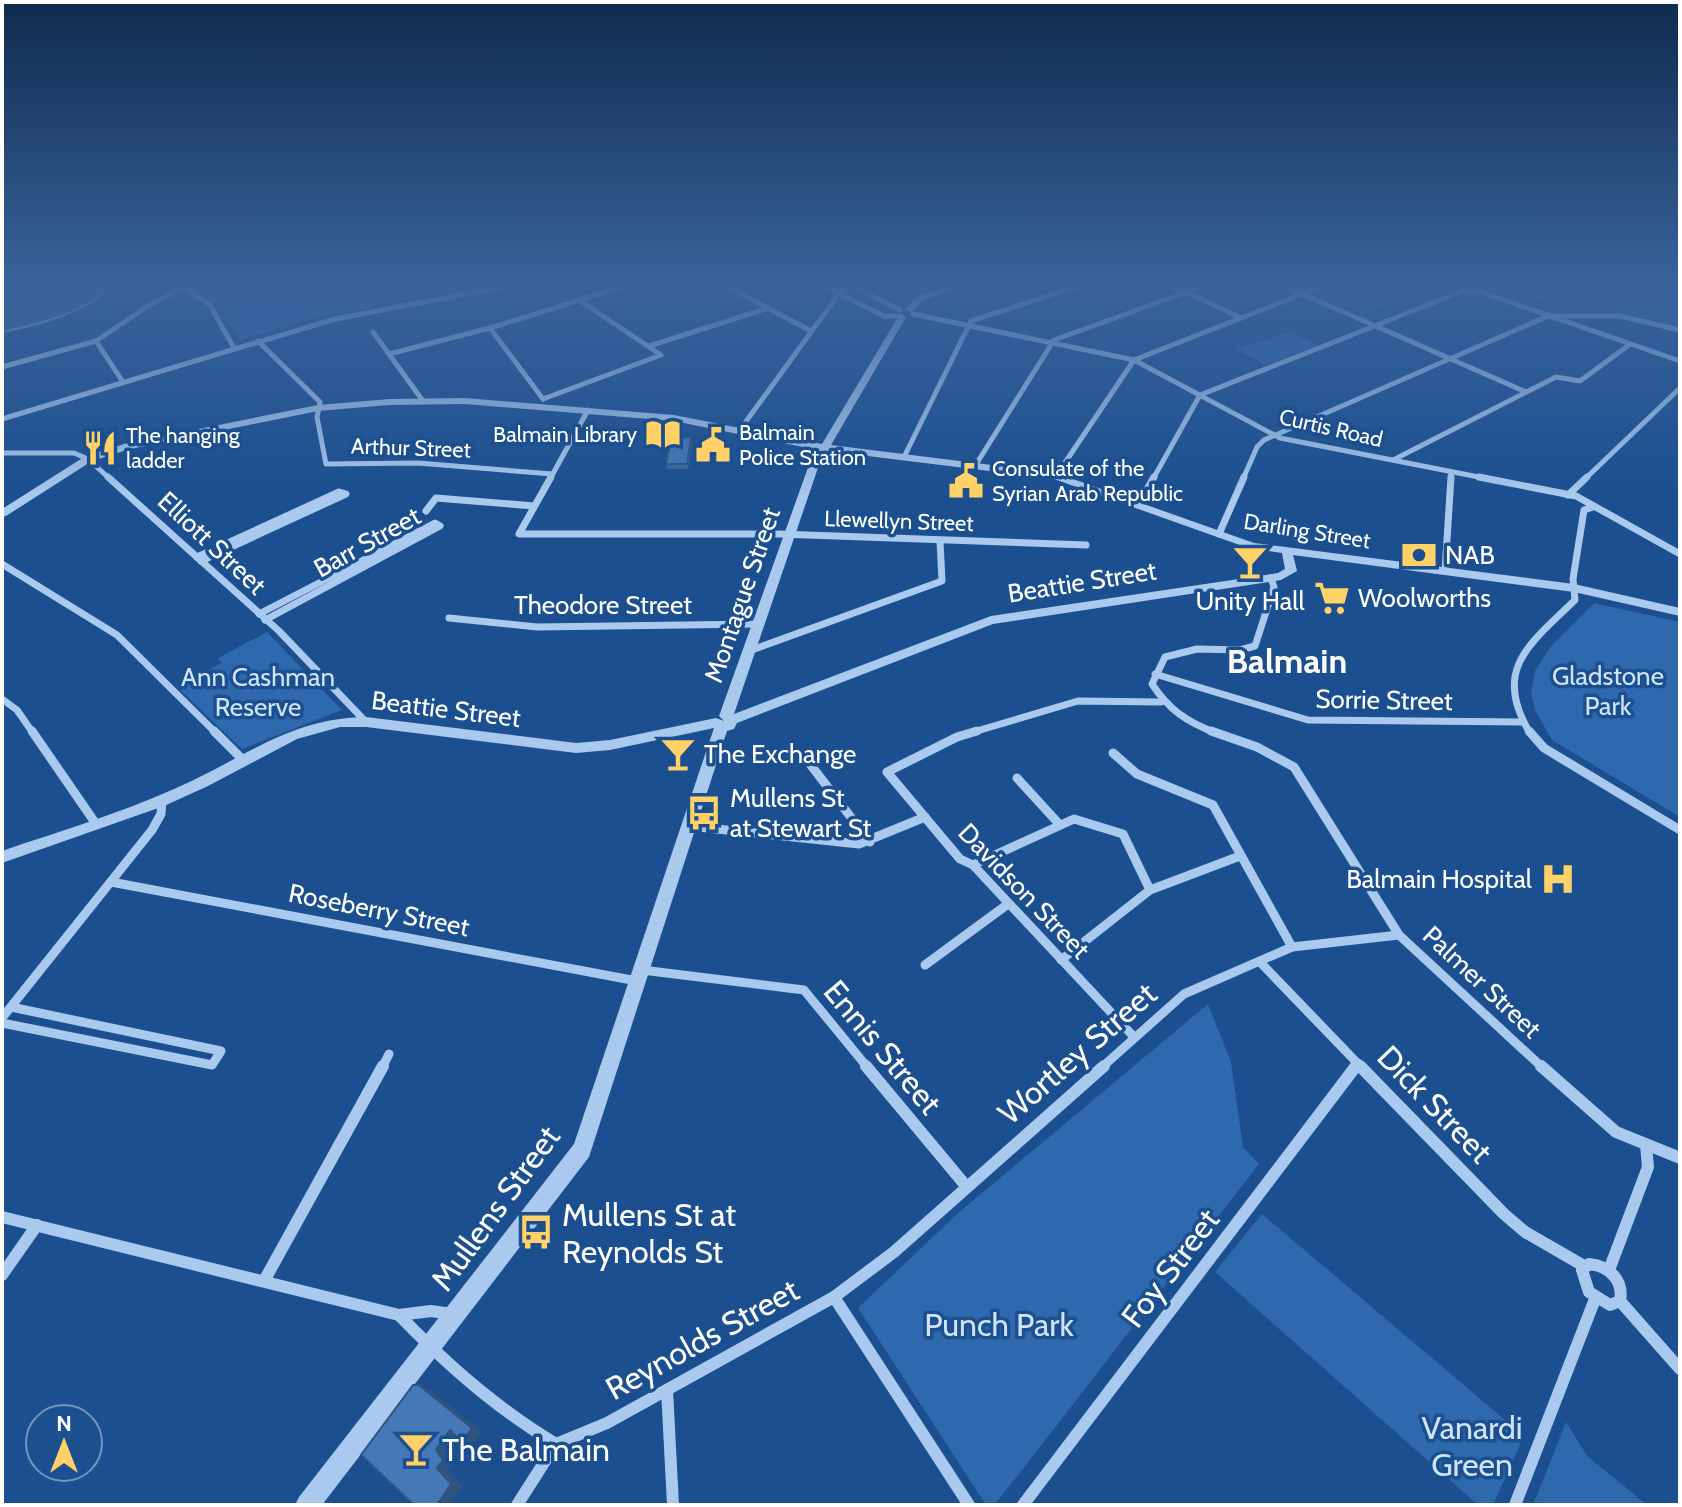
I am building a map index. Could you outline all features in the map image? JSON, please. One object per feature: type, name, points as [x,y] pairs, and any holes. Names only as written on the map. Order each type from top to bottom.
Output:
[{"type":"street","points":[[2,367],[44,355]]},
{"type":"street","points":[[105,355],[123,382]]},
{"type":"street","points":[[2,419],[210,355]]},
{"type":"street","points":[[273,355],[320,402],[318,408]]},
{"type":"street","points":[[390,355],[423,401]]},
{"type":"street","points":[[508,355],[540,403],[660,355]]},
{"type":"street","points":[[739,431],[793,355]]},
{"type":"street","name":"Montague Street","points":[[724,722],[815,462],[879,355]]},
{"type":"street","points":[[904,457],[953,355]]},
{"type":"street","points":[[975,466],[1043,355]]},
{"type":"street","name":"Curtis Road","points":[[1111,355],[1134,360],[1273,436],[1568,495],[1680,554]]},
{"type":"street","points":[[1056,476],[1134,360],[1146,355]]},
{"type":"street","points":[[1138,505],[1200,395],[1301,355]]},
{"type":"street","points":[[1445,355],[1526,392]]},
{"type":"street","points":[[1219,534],[1257,447],[1273,436],[1457,355]]},
{"type":"street","points":[[1393,460],[1556,377],[1580,381],[1615,355]]},
{"type":"street","points":[[1568,495],[1680,388]]},
{"type":"street","name":"Darling Street","points":[[2,514],[88,459],[202,429],[318,408],[423,401],[540,403],[674,418],[824,447],[1056,476],[1252,546],[1574,588],[1680,612]]},
{"type":"street","name":"Arthur Street","points":[[318,408],[326,464],[418,463],[552,474]]},
{"type":"street","points":[[426,511],[436,498],[534,506],[588,410]]},
{"type":"street","points":[[2,453],[74,453],[88,459]]},
{"type":"street","name":"Elliott Street","points":[[88,459],[262,617],[366,722]]},
{"type":"street","points":[[1445,571],[1451,472]]},
{"type":"street","points":[[199,559],[346,494],[339,492],[297,514]]},
{"type":"street","name":"Llewellyn Street","points":[[534,506],[519,534],[789,535],[1086,545]]},
{"type":"street","points":[[1593,507],[1584,510],[1575,600],[1534,640],[1514,670],[1513,697],[1523,722],[1544,748],[1680,830]]},
{"type":"street","name":"Barr Street","points":[[262,617],[440,526],[435,523],[398,546]]},
{"type":"street","points":[[749,651],[942,581],[940,541]]},
{"type":"street","points":[[1161,702],[1152,684],[1162,661],[1172,654],[1197,649],[1240,650],[1255,646],[1274,587],[1271,578],[1291,571],[1287,551]]},
{"type":"street","points":[[2,564],[117,635],[242,759]]},
{"type":"street","name":"Beattie Street","points":[[2,857],[162,800],[198,785],[270,745],[329,724],[366,722],[576,748],[610,745],[724,722],[991,620],[1271,578]]},
{"type":"street","name":"Theodore Street","points":[[449,618],[537,627],[758,624]]},
{"type":"street","name":"Sorrie Street","points":[[1155,674],[1308,720],[1523,722]]},
{"type":"street","points":[[2,699],[17,710],[96,824]]},
{"type":"street","name":"Davidson Street","points":[[1134,1037],[973,865],[960,859],[887,772],[957,737],[1078,701],[1161,702]]},
{"type":"street","name":"Palmer Street","points":[[1161,702],[1187,722],[1277,755],[1294,767],[1399,935],[1600,1120],[1616,1132],[1680,1158]]},
{"type":"street","name":"Mullens Street","points":[[307,1505],[582,1150],[724,722]]},
{"type":"street","points":[[1113,753],[1137,774],[1213,805],[1292,947]]},
{"type":"street","points":[[803,755],[870,842]]},
{"type":"street","points":[[1017,778],[1060,825]]},
{"type":"street","points":[[11,1007],[221,1051],[212,1065],[109,1046],[2,1020],[11,1007],[156,824],[162,800]]},
{"type":"street","points":[[689,826],[849,844],[870,842],[925,817]]},
{"type":"street","points":[[973,865],[1074,819],[1123,834],[1150,890]]},
{"type":"street","points":[[1061,960],[1150,890],[1240,856]]},
{"type":"street","name":"Roseberry Street","points":[[111,882],[640,976]]},
{"type":"street","points":[[925,965],[1008,904]]},
{"type":"street","name":"Wortley Street","points":[[834,1297],[894,1252],[1184,994],[1292,947],[1399,935]]},
{"type":"street","name":"Dick Street","points":[[1260,962],[1525,1232],[1584,1266]]},
{"type":"street","name":"Ennis Street","points":[[640,976],[804,990],[966,1186]]},
{"type":"street","points":[[109,1046],[120,1030]]},
{"type":"street","points":[[264,1281],[389,1054]]},
{"type":"street","name":"Foy Street","points":[[1023,1505],[1358,1063]]},
{"type":"street","points":[[1609,1270],[1648,1167],[1646,1145]]},
{"type":"street","points":[[2,1217],[399,1315],[431,1311],[457,1315]]},
{"type":"street","points":[[2,1275],[37,1225]]},
{"type":"street","points":[[1620,1301],[1610,1305],[1595,1299],[1582,1281],[1584,1266],[1595,1264],[1609,1270],[1620,1283],[1620,1301],[1680,1369]]},
{"type":"street","name":"Reynolds Street","points":[[556,1444],[607,1423],[834,1297],[969,1505]]},
{"type":"street","points":[[1515,1505],[1595,1299]]},
{"type":"street","points":[[399,1315],[431,1348],[526,1428],[556,1444],[517,1505]]},
{"type":"street","points":[[667,1390],[673,1505]]},
{"type":"green space","points":[[1248,355],[1291,355],[1266,365]]},
{"type":"green space","name":"Gladstone Park","points":[[1594,603],[1680,622],[1680,817],[1552,740],[1535,710],[1531,693],[1535,671],[1551,646]]},
{"type":"green space","name":"Ann Cashman Reserve","points":[[267,632],[342,710],[242,749],[177,687],[222,663],[218,658]]},
{"type":"green space","name":"Punch Park","points":[[1208,1004],[1231,1062],[1243,1147],[1259,1164],[1019,1474],[994,1505],[986,1505],[858,1308],[958,1213]]},
{"type":"green space","name":"Vanardi Green","points":[[1262,1214],[1524,1436],[1493,1505],[1478,1505],[1215,1272]]},
{"type":"green space","points":[[1566,1422],[1587,1456],[1647,1505],[1533,1505]]},
{"type":"building","points":[[691,437],[687,464],[666,464],[671,439]]},
{"type":"building","name":"The Balmain","points":[[413,1385],[419,1385],[472,1428],[462,1442],[450,1430],[436,1450],[443,1460],[437,1468],[451,1484],[437,1505],[414,1505],[361,1455]]},
{"type":"place","name":"Balmain Library","points":[[663,434]]},
{"type":"place","name":"Balmain Police Station","points":[[713,445]]},
{"type":"place","name":"The hanging ladder","points":[[100,448]]},
{"type":"place","name":"Consulate of the Syrian Arab Republic","points":[[966,481]]},
{"type":"place","name":"NAB","points":[[1419,555]]},
{"type":"place","name":"Unity Hall","points":[[1250,562]]},
{"type":"place","name":"Woolworths","points":[[1332,598]]},
{"type":"place","name":"The Exchange","points":[[678,754]]},
{"type":"place","name":"Mullens St at Stewart St","points":[[704,813]]},
{"type":"place","name":"Balmain Hospital","points":[[1558,879]]},
{"type":"place","name":"Mullens St at Reynolds St","points":[[536,1232]]},
{"type":"place","name":"The Balmain","points":[[416,1449]]},
{"type":"district","name":"Balmain","points":[[1287,661]]}]
